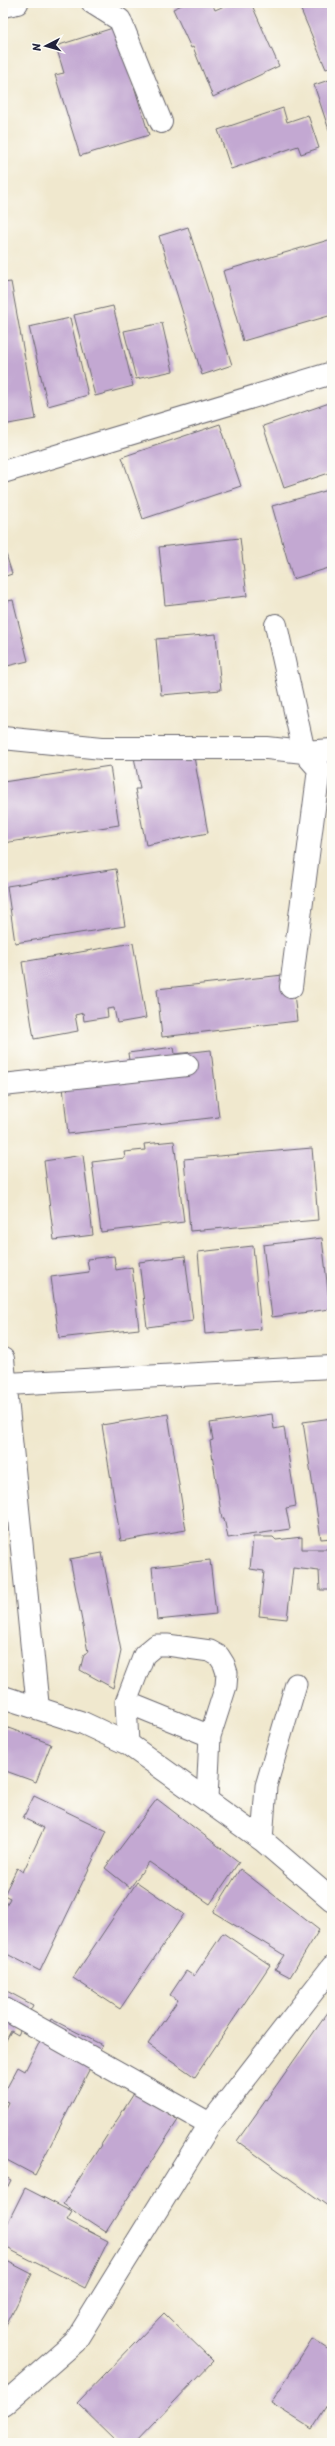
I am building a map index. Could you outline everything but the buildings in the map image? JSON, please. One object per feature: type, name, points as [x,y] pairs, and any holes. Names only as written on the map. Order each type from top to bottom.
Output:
[{"type":"street","points":[[3,6],[17,3]]},
{"type":"street","points":[[93,3],[120,20],[161,122]]},
{"type":"street","points":[[3,472],[332,373]]},
{"type":"street","points":[[276,625],[304,752],[319,769],[291,988]]},
{"type":"street","points":[[3,738],[102,748],[267,748],[304,752],[332,750]]},
{"type":"street","points":[[3,1085],[187,1065]]},
{"type":"street","points":[[3,1359],[7,1384],[38,1708]]},
{"type":"street","points":[[7,1384],[332,1367]]},
{"type":"street","points":[[3,1697],[83,1723],[128,1744],[207,1799],[262,1840],[332,1900]]},
{"type":"street","points":[[3,2405],[75,2342],[210,2124],[332,1967]]},
{"type":"street","points":[[3,2008],[210,2124]]},
{"type":"lane","points":[[128,1744],[126,1702],[144,1655],[148,1650],[156,1645],[167,1645],[210,1651],[219,1656],[227,1673],[226,1686],[210,1736],[207,1799]]},
{"type":"lane","points":[[262,1840],[266,1786],[296,1684]]},
{"type":"lane","points":[[126,1702],[210,1736]]}]
